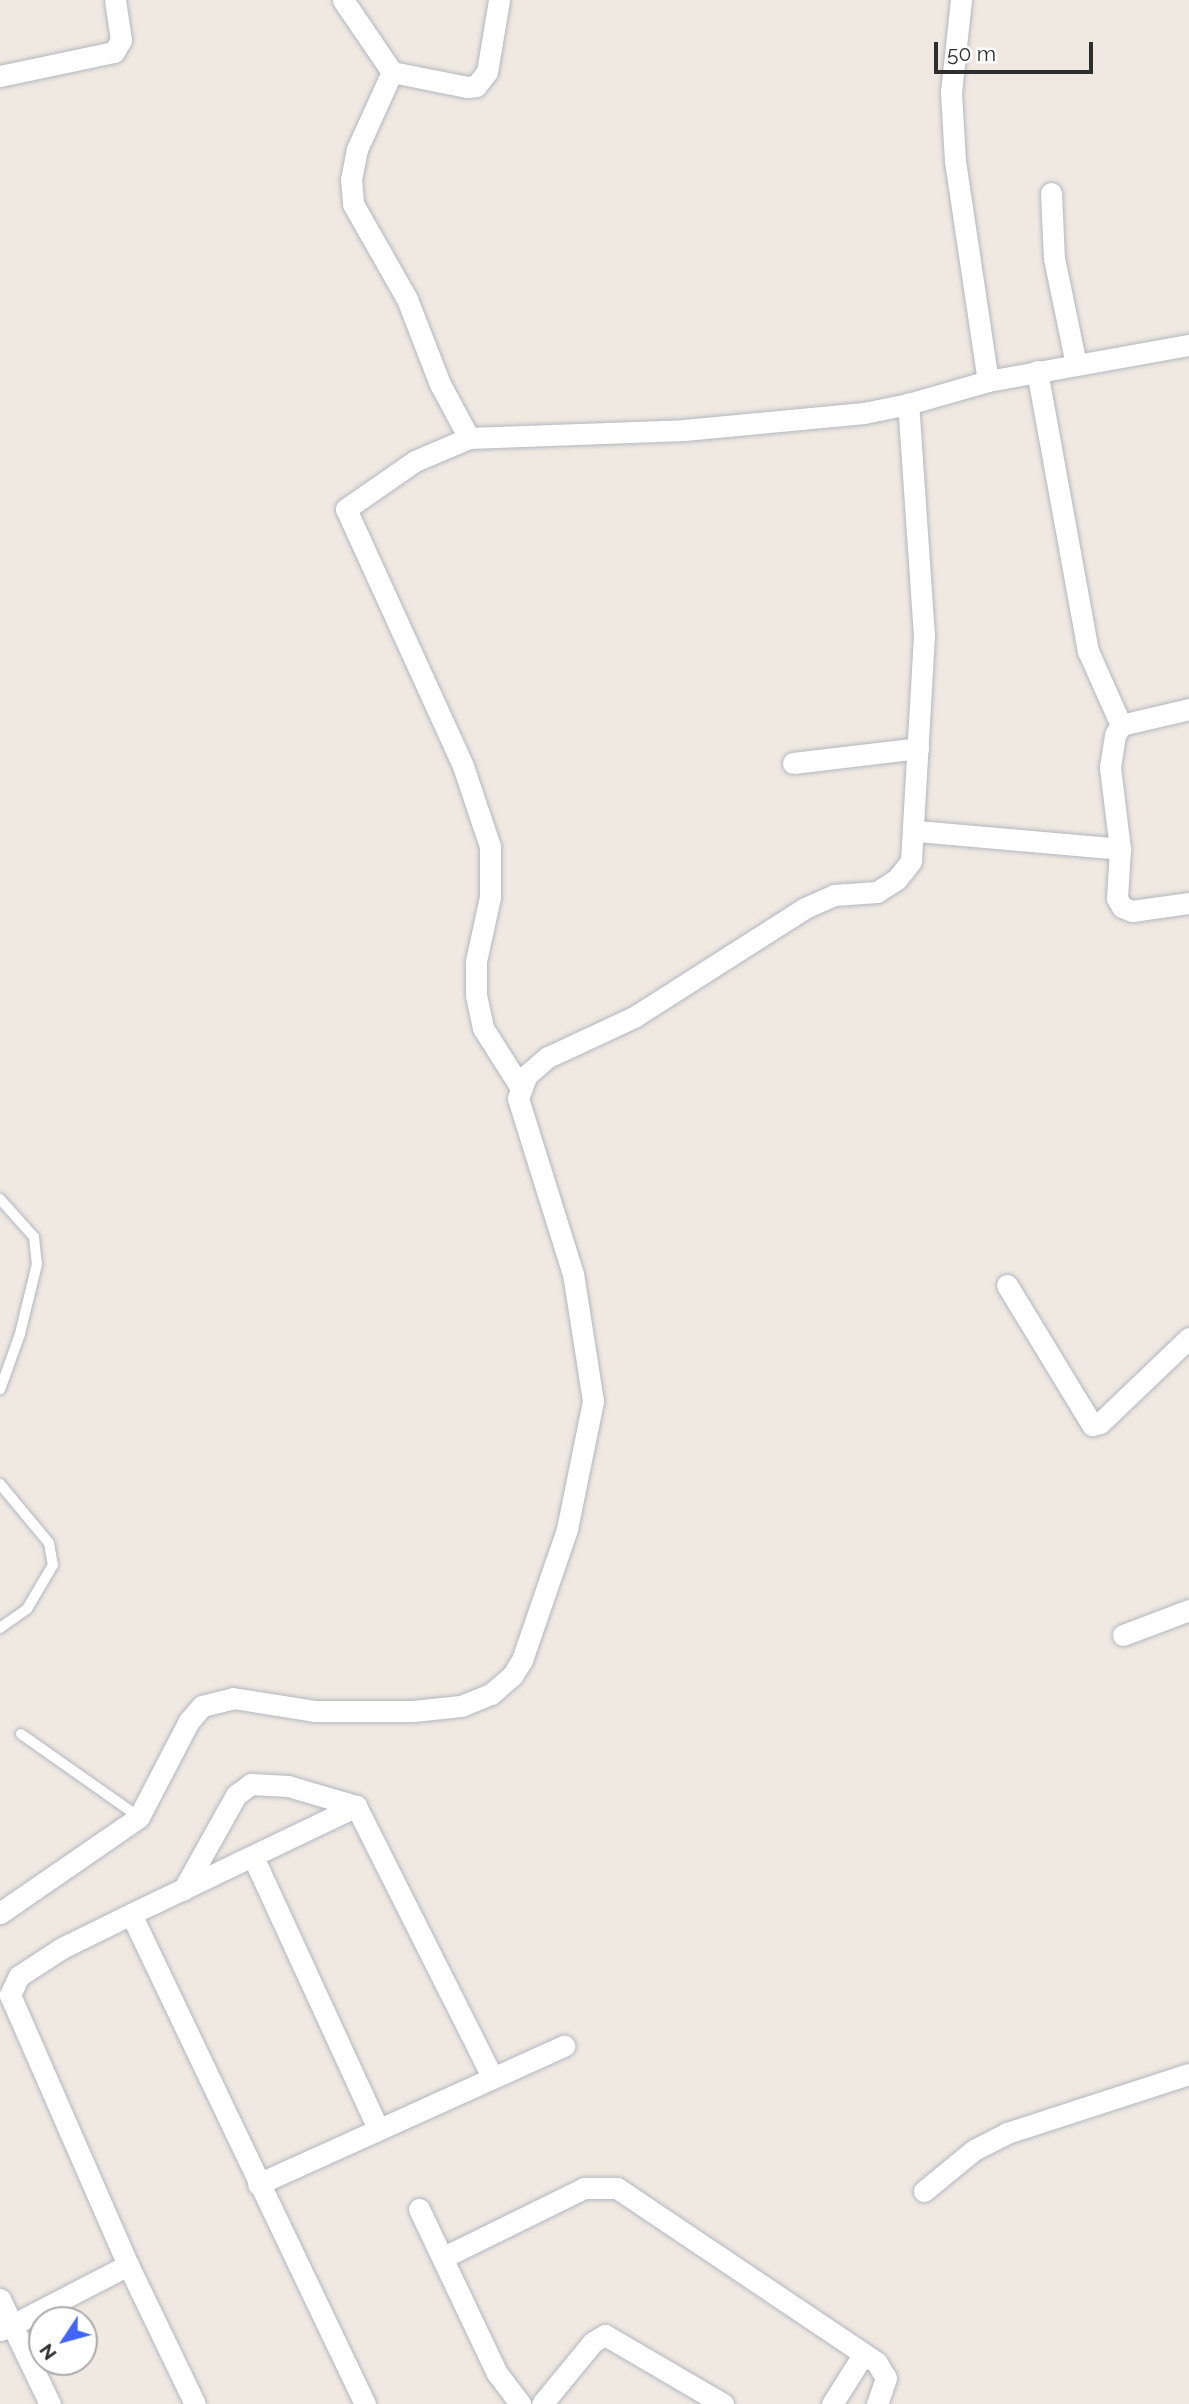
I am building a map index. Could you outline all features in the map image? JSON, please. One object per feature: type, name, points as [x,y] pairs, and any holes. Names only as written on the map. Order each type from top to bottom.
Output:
[{"type":"street","points":[[0,76],[114,52],[121,40],[115,0]]},
{"type":"street","points":[[342,0],[392,72],[476,86],[487,72],[499,0]]},
{"type":"street","points":[[961,0],[951,92],[955,161],[988,381]]},
{"type":"street","points":[[392,72],[357,149],[353,204],[407,299],[440,384],[469,438]]},
{"type":"street","points":[[1051,192],[1054,258],[1076,364]]},
{"type":"street","points":[[521,1088],[488,1038],[476,995],[476,961],[490,897],[490,846],[463,766],[346,509],[415,461],[469,438],[684,430],[908,404],[988,381],[1189,345]]},
{"type":"street","points":[[1037,372],[1088,651],[1121,725]]},
{"type":"street","points":[[0,1913],[139,1817],[189,1721],[202,1706],[216,1700],[233,1698],[314,1711],[413,1711],[461,1706],[491,1694],[512,1676],[522,1660],[567,1529],[593,1401],[573,1274],[518,1098],[521,1088],[533,1068],[548,1057],[634,1017],[805,908],[834,895],[877,892],[897,879],[911,860],[916,831],[924,636],[908,404]]},
{"type":"street","points":[[1121,725],[1189,709]]},
{"type":"street","points":[[1121,725],[1112,743],[1110,767],[1120,849],[1117,898],[1122,906],[1132,911],[1189,903]]},
{"type":"street","points":[[793,763],[918,748]]},
{"type":"street","points":[[916,831],[1120,849]]},
{"type":"street","points":[[1007,1284],[1086,1420],[1093,1425],[1189,1338]]},
{"type":"street","points":[[1123,1635],[1189,1610]]},
{"type":"street","points":[[183,1890],[236,1796],[251,1784],[260,1781],[288,1786],[356,1806],[492,2076]]},
{"type":"street","points":[[195,2404],[7,2015],[10,1995],[19,1976],[62,1948],[254,1859],[356,1806]]},
{"type":"street","points":[[254,1859],[378,2129]]},
{"type":"street","points":[[131,1914],[365,2404]]},
{"type":"street","points":[[258,2184],[492,2076],[564,2046]]},
{"type":"street","points":[[925,2191],[974,2150],[1007,2133],[1189,2074]]},
{"type":"street","points":[[444,2257],[584,2188],[617,2188],[885,2371],[885,2389],[877,2404]]},
{"type":"street","points":[[419,2208],[497,2373],[520,2404]]},
{"type":"street","points":[[6,2328],[128,2265]]},
{"type":"street","points":[[0,2299],[6,2328],[50,2404]]},
{"type":"street","points":[[542,2404],[593,2342],[605,2335],[723,2404]]},
{"type":"street","points":[[832,2404],[863,2355]]},
{"type":"lane","points":[[0,1199],[34,1237],[37,1264],[20,1334],[0,1391]]},
{"type":"lane","points":[[0,1484],[49,1543],[53,1565],[27,1609],[0,1628]]},
{"type":"lane","points":[[21,1734],[139,1817]]}]
